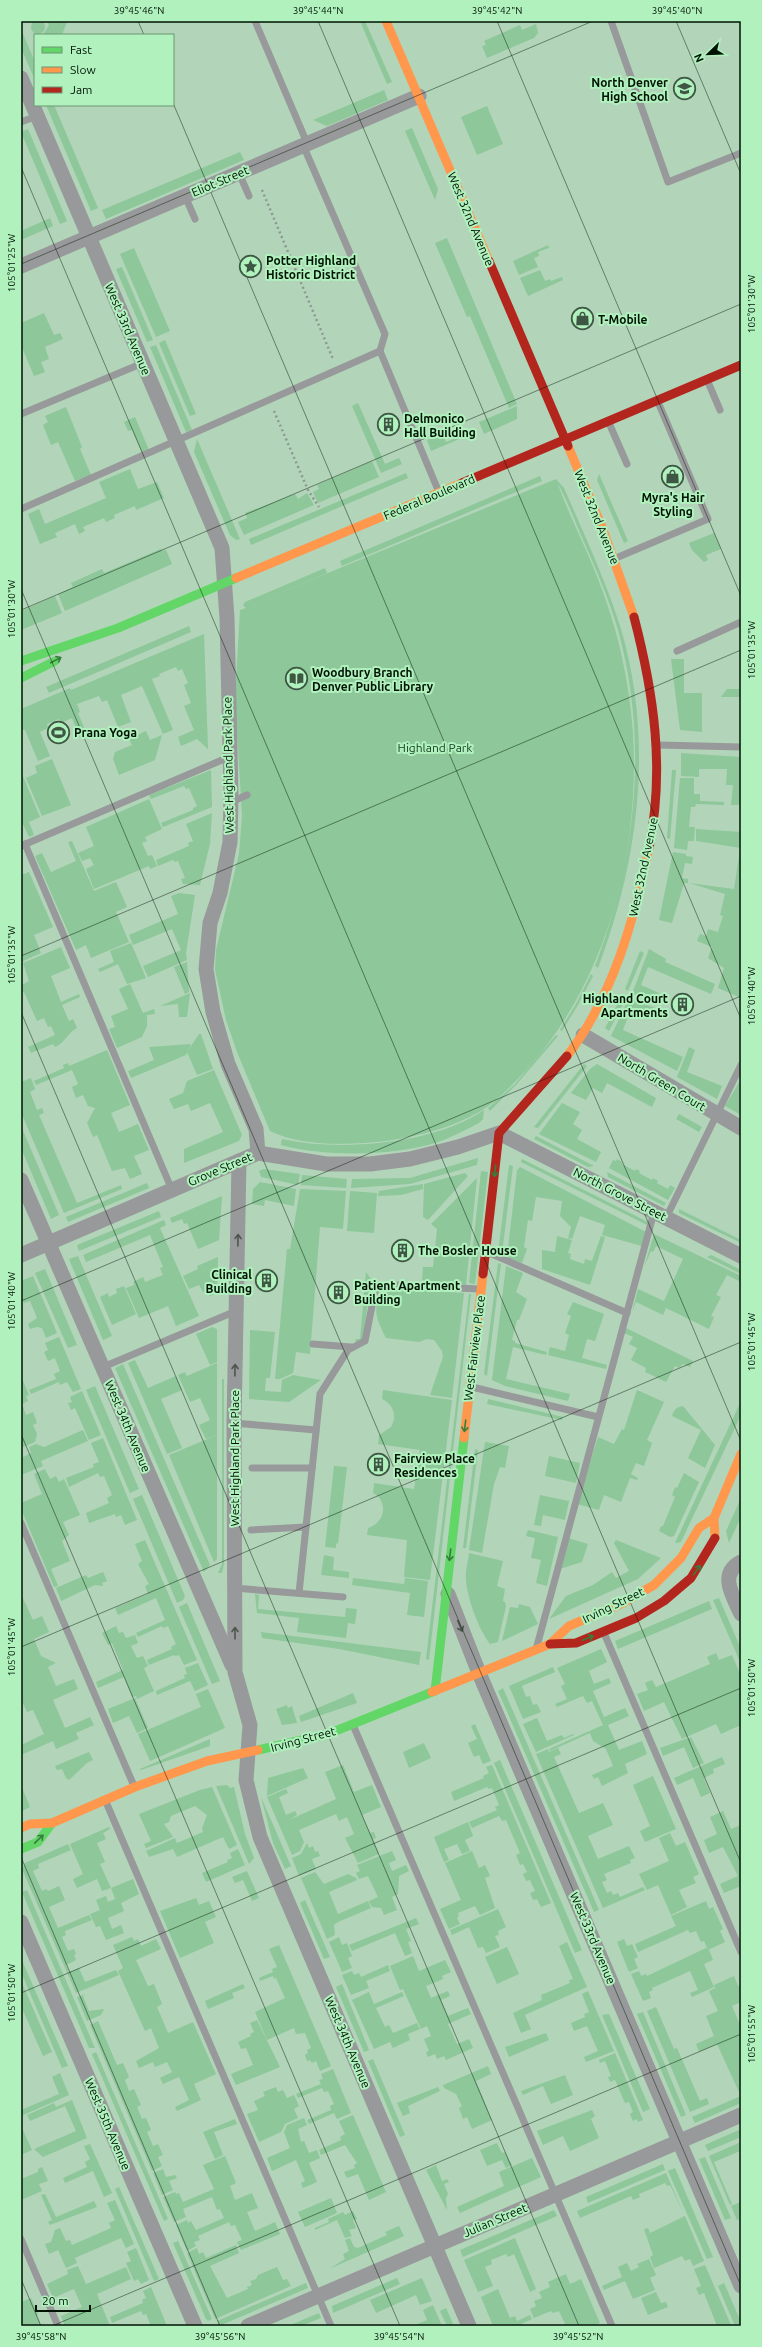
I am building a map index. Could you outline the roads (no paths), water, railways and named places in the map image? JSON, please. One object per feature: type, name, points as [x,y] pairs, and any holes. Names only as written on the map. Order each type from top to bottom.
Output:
[{"type":"main road","name":"West 32nd Avenue","points":[[386,21],[565,440],[614,559],[633,617],[649,684],[656,744],[655,808],[647,858],[631,923],[610,981],[583,1035]]},
{"type":"main road","name":"Federal Boulevard","points":[[21,661],[118,628],[741,365]]},
{"type":"main road","name":"Federal Boulevard","points":[[21,678],[118,628]]},
{"type":"main road","points":[[499,1132],[554,1073],[583,1035]]},
{"type":"main road","name":"West Fairview Place","points":[[435,1691],[499,1132]]},
{"type":"main road","points":[[714,1518],[741,1454]]},
{"type":"main road","name":"Irving Street","points":[[550,1644],[576,1643],[603,1632],[653,1609],[677,1592],[691,1578],[715,1538],[714,1518]]},
{"type":"main road","name":"Irving Street","points":[[21,1828],[30,1824],[52,1823],[135,1788],[207,1761],[307,1740],[353,1725],[550,1644],[569,1626],[623,1603],[654,1585],[682,1558],[699,1528],[714,1518]]},
{"type":"main road","points":[[21,1849],[38,1842],[52,1823]]},
{"type":"street","name":"West 33rd Avenue","points":[[21,78],[222,548],[225,583]]},
{"type":"street","name":"Eliot Street","points":[[21,266],[418,96]]},
{"type":"street","name":"West Highland Park Place","points":[[225,583],[232,694],[229,757],[230,842],[220,893],[210,924],[206,969],[213,1012],[228,1064],[256,1129],[258,1153]]},
{"type":"street","name":"North Green Court","points":[[583,1035],[741,1128]]},
{"type":"street","name":"Grove Street","points":[[21,1255],[258,1153],[326,1164],[370,1164],[431,1154],[458,1147],[499,1132]]},
{"type":"street","name":"North Grove Street","points":[[499,1132],[741,1256]]},
{"type":"street","name":"West Highland Park Place","points":[[239,1161],[234,1422],[235,1672],[250,1725],[248,1753]]},
{"type":"street","name":"West 34th Avenue","points":[[21,1180],[235,1672]]},
{"type":"street","points":[[741,1562],[733,1567],[728,1575],[728,1583],[741,1614]]},
{"type":"street","name":"West 33rd Avenue","points":[[446,1589],[479,1673],[741,2286]]},
{"type":"street","name":"West 34th Avenue","points":[[248,1753],[246,1780],[260,1837],[469,2326]]},
{"type":"street","name":"West 35th Avenue","points":[[21,1922],[195,2326]]},
{"type":"street","name":"Julian Street","points":[[248,2326],[741,2115]]},
{"type":"lane","points":[[255,21],[385,334],[380,350],[439,492]]},
{"type":"lane","points":[[611,21],[668,182],[741,152]]},
{"type":"lane","points":[[21,122],[37,116]]},
{"type":"lane","points":[[239,173],[248,196]]},
{"type":"lane","points":[[185,196],[195,219]]},
{"type":"lane","points":[[21,508],[154,451],[175,439],[380,350]]},
{"type":"lane","points":[[21,414],[143,363]]},
{"type":"lane","points":[[707,380],[720,410]]},
{"type":"lane","points":[[614,559],[708,519],[657,401]]},
{"type":"lane","points":[[608,421],[626,464]]},
{"type":"lane","points":[[677,651],[741,622]]},
{"type":"lane","points":[[656,744],[741,747]]},
{"type":"lane","points":[[172,1190],[23,845],[229,757]]},
{"type":"lane","points":[[230,802],[247,795]]},
{"type":"lane","points":[[536,1650],[627,1313],[660,1215],[717,1114],[741,1065]]},
{"type":"lane","points":[[485,1252],[627,1313]]},
{"type":"lane","points":[[313,1344],[351,1347],[365,1341],[372,1298],[375,1291],[379,1288],[396,1285],[481,1289]]},
{"type":"lane","points":[[103,1367],[236,1311]]},
{"type":"lane","points":[[299,1593],[320,1394],[351,1347]]},
{"type":"lane","points":[[470,1386],[598,1417]]},
{"type":"lane","points":[[234,1422],[316,1430]]},
{"type":"lane","points":[[252,1468],[312,1468]]},
{"type":"lane","points":[[21,1523],[135,1788]]},
{"type":"lane","points":[[251,1530],[306,1527]]},
{"type":"lane","points":[[234,1588],[343,1597]]},
{"type":"lane","points":[[603,1632],[741,1952]]},
{"type":"lane","points":[[353,1725],[612,2326]]},
{"type":"lane","points":[[105,1800],[331,2326]]},
{"type":"lane","points":[[21,2239],[58,2326]]},
{"type":"place","name":"North Denver High School","points":[[684,89]]},
{"type":"place","name":"Potter Highland Historic District","points":[[250,267]]},
{"type":"place","name":"T-Mobile","points":[[582,319]]},
{"type":"place","name":"Delmonico Hall Building","points":[[388,425]]},
{"type":"place","name":"Myra's Hair Styling","points":[[673,476]]},
{"type":"place","name":"Woodbury Branch Denver Public Library","points":[[296,679]]},
{"type":"place","name":"Prana Yoga","points":[[58,732]]},
{"type":"place","name":"Highland Court Apartments","points":[[683,1005]]},
{"type":"place","name":"The Bosler House","points":[[403,1250]]},
{"type":"place","name":"Clinical Building","points":[[267,1281]]},
{"type":"place","name":"Patient Apartment Building","points":[[339,1292]]},
{"type":"place","name":"Fairview Place Residences","points":[[378,1465]]},
{"type":"park label","name":"Highland Park","points":[[435,747]]}]
